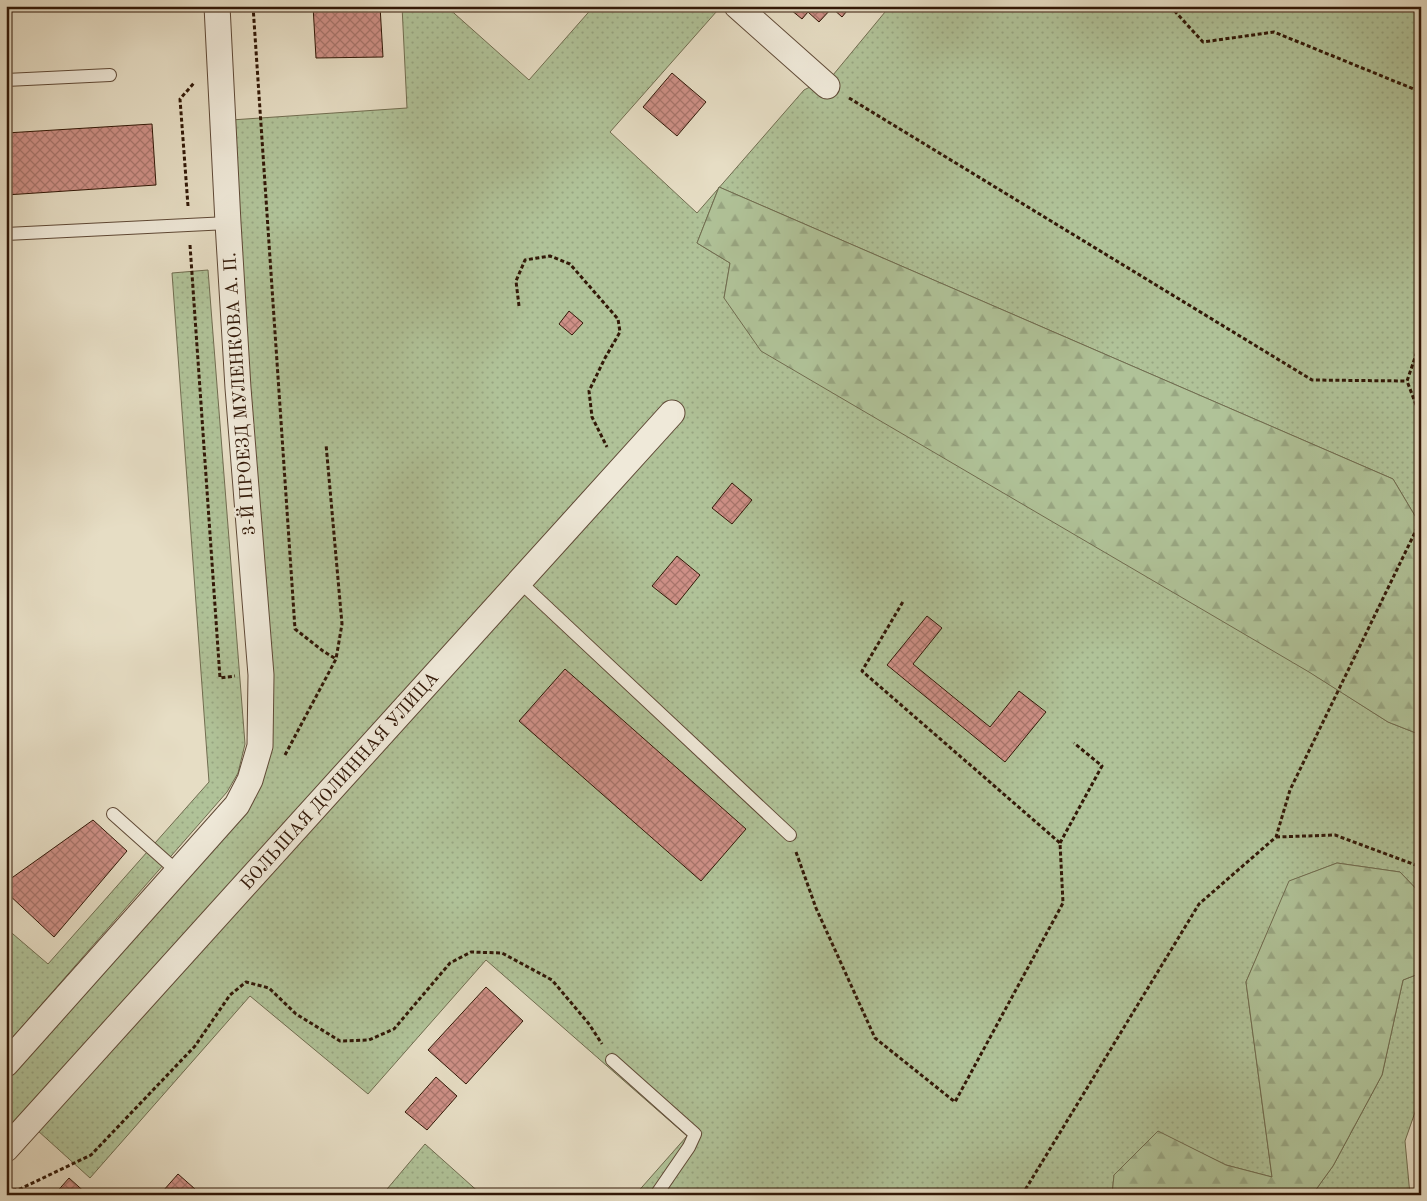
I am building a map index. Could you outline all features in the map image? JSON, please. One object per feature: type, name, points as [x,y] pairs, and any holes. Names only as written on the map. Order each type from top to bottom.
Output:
[{"type":"street","name":"3-Й ПРОЕЗД МУЛЕНКОВА А. П.","points":[[178,872],[237,805],[250,780],[260,746],[261,675],[238,388],[217,6]]},
{"type":"street","points":[[737,6],[828,86]]},
{"type":"street","name":"БОЛЬШАЯ ДОЛИННАЯ УЛИЦА","points":[[6,1149],[672,413]]},
{"type":"street","points":[[6,1064],[178,872]]},
{"type":"lane","points":[[6,80],[110,75]]},
{"type":"lane","points":[[6,234],[228,223]]},
{"type":"lane","points":[[520,582],[790,835]]},
{"type":"lane","points":[[113,814],[178,872]]},
{"type":"lane","points":[[612,1060],[695,1134],[689,1147],[656,1195]]},
{"type":"path","points":[[253,6],[295,629],[323,652],[336,659]]},
{"type":"path","points":[[1170,6],[1203,42],[1274,32],[1421,92]]},
{"type":"path","points":[[199,78],[180,99],[220,678],[261,675]]},
{"type":"path","points":[[828,86],[1312,380],[1407,381]]},
{"type":"path","points":[[519,306],[516,281],[525,260],[550,256],[570,264],[618,319],[620,332],[604,358],[590,391],[592,417],[604,443],[623,467]]},
{"type":"path","points":[[1421,340],[1407,381],[1421,418]]},
{"type":"path","points":[[281,760],[287,753],[336,659],[342,624],[326,444]]},
{"type":"path","points":[[1022,1195],[1199,904],[1276,837],[1290,790],[1421,520]]},
{"type":"path","points":[[904,600],[862,671],[1060,843]]},
{"type":"path","points":[[790,835],[816,908],[875,1038],[955,1102],[1063,903],[1060,843],[1102,766],[1074,743]]},
{"type":"path","points":[[1276,837],[1335,835],[1421,867]]},
{"type":"path","points":[[6,1191],[20,1189],[91,1155],[195,1046],[230,995],[246,982],[269,988],[296,1014],[340,1041],[370,1040],[394,1029],[450,963],[472,952],[502,953],[552,980],[589,1024],[612,1060]]},
{"type":"green space","points":[[402,6],[446,6],[529,80],[594,6],[711,6],[717,11],[610,132],[697,213],[718,188],[697,243],[730,263],[724,298],[1388,722],[1421,735],[1421,894],[1400,872],[1337,863],[1290,881],[1246,982],[1272,1177],[1226,1165],[1158,1132],[1114,1175],[1112,1195],[635,1195],[687,1136],[486,960],[368,1094],[250,996],[90,1178],[37,1130],[6,1162],[6,1081],[245,808],[259,786],[231,120],[407,108]]},
{"type":"green space","points":[[890,6],[1421,6],[1421,526],[1393,479],[719,187],[804,90],[833,75]]},
{"type":"green space","points":[[719,187],[1393,479],[1421,526],[1421,735],[1388,722],[1309,672],[761,351],[724,298],[730,263],[697,243]]},
{"type":"green space","points":[[208,270],[245,744],[238,773],[227,792],[6,1045],[6,928],[48,964],[209,782],[172,273]]},
{"type":"green space","points":[[1337,863],[1400,872],[1421,894],[1421,973],[1403,980],[1382,1075],[1333,1166],[1312,1195],[1112,1195],[1114,1175],[1158,1131],[1226,1165],[1272,1177],[1246,982],[1289,881]]},
{"type":"green space","points":[[1421,973],[1421,1095],[1405,1141],[1410,1195],[1312,1195],[1333,1166],[1382,1075],[1403,980]]},
{"type":"green space","points":[[425,1144],[482,1195],[382,1195]]},
{"type":"building","points":[[313,6],[380,6],[383,57],[316,58]]},
{"type":"building","points":[[794,6],[851,6],[842,17],[832,8],[819,22],[808,12],[802,19],[791,10]]},
{"type":"building","points":[[672,73],[706,102],[677,136],[643,107]]},
{"type":"building","points":[[152,124],[156,185],[6,195],[6,133]]},
{"type":"building","points":[[569,311],[583,323],[572,335],[559,324]]},
{"type":"building","points":[[732,483],[752,500],[732,524],[712,508]]},
{"type":"building","points":[[677,556],[700,575],[676,605],[652,586]]},
{"type":"building","points":[[927,616],[942,628],[913,664],[990,727],[1019,691],[1046,712],[1005,762],[887,665]]},
{"type":"building","points":[[565,669],[746,829],[701,881],[519,721]]},
{"type":"building","points":[[93,820],[127,851],[54,937],[6,892],[6,882]]},
{"type":"building","points":[[486,987],[523,1021],[466,1084],[428,1050]]},
{"type":"building","points":[[436,1077],[457,1096],[427,1130],[405,1112]]},
{"type":"building","points":[[178,1174],[195,1189],[191,1195],[168,1195],[163,1191]]},
{"type":"building","points":[[69,1178],[88,1195],[54,1195]]}]
